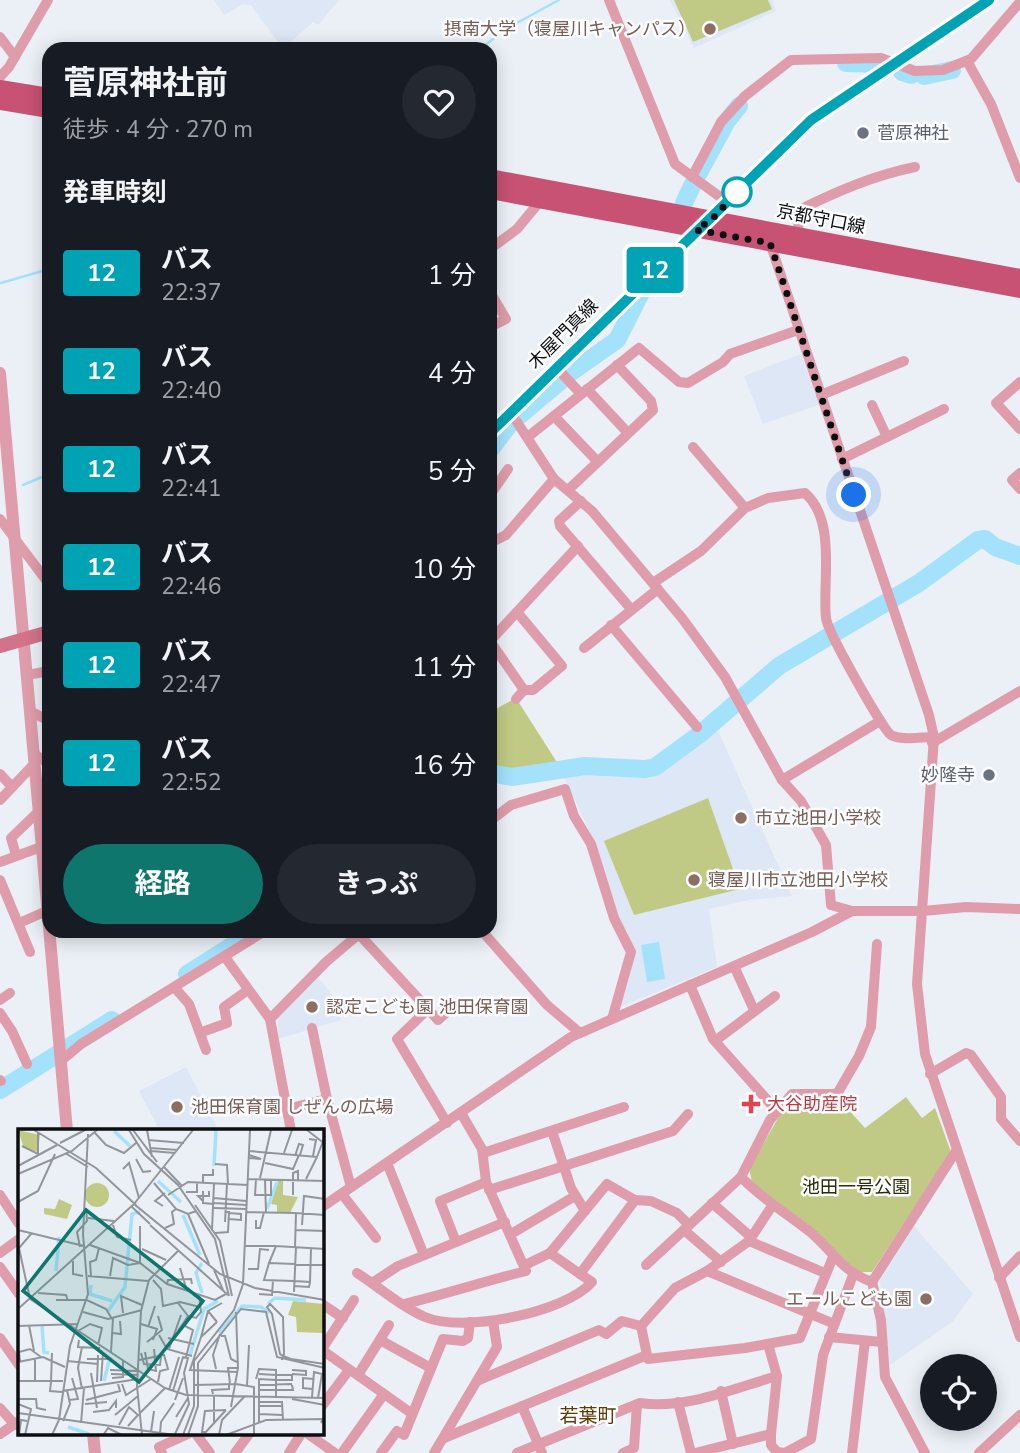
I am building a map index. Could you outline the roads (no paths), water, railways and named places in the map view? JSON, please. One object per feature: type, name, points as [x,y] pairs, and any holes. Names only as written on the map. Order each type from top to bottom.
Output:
[{"type":"main road","name":"木屋門真線","points":[[497,426],[562,373],[696,230],[712,219],[811,120],[989,0]]},
{"type":"main road","points":[[0,88],[42,95]]},
{"type":"main road","points":[[0,102],[42,109]]},
{"type":"main road","name":"京都守口線","points":[[497,178],[1020,277]]},
{"type":"main road","name":"京都守口線","points":[[497,192],[1020,290]]},
{"type":"main road","points":[[0,646],[42,634]]},
{"type":"street","points":[[0,77],[15,57],[48,0]]},
{"type":"street","points":[[609,0],[675,164],[727,202]]},
{"type":"street","points":[[692,177],[722,122],[745,96],[791,60],[881,58],[915,71],[943,70],[968,63],[1020,2]]},
{"type":"street","points":[[0,37],[15,57]]},
{"type":"street","points":[[968,63],[990,104],[1020,178]]},
{"type":"street","points":[[797,234],[801,209],[880,176],[915,167]]},
{"type":"street","points":[[497,244],[517,229],[541,200]]},
{"type":"street","points":[[770,243],[933,740],[917,984],[930,1074],[1020,1337]]},
{"type":"street","points":[[497,304],[506,319],[497,324]]},
{"type":"street","points":[[528,436],[639,348],[679,382],[688,383],[723,362],[730,354],[798,330]]},
{"type":"street","points":[[821,395],[904,361]]},
{"type":"street","points":[[568,490],[653,410],[651,401],[617,365]]},
{"type":"street","points":[[0,373],[37,807],[42,832]]},
{"type":"street","points":[[562,373],[628,433]]},
{"type":"street","points":[[1020,382],[996,403],[1020,429]]},
{"type":"street","points":[[872,405],[887,437]]},
{"type":"street","points":[[842,459],[944,409]]},
{"type":"street","points":[[511,413],[554,479],[581,501],[656,586],[709,655],[739,701],[782,780],[801,801],[826,845],[831,905],[852,911],[923,911],[966,906],[1020,909]]},
{"type":"street","points":[[554,416],[598,462]]},
{"type":"street","points":[[693,447],[745,508]]},
{"type":"street","points":[[497,485],[508,469]]},
{"type":"street","points":[[1020,473],[1012,480],[1020,489]]},
{"type":"street","points":[[497,540],[506,535],[554,479]]},
{"type":"street","points":[[584,648],[701,551],[745,508],[768,498],[805,494],[812,499],[825,543],[828,575],[826,615],[831,633],[884,730],[895,737],[933,740],[1020,691]]},
{"type":"street","points":[[581,501],[559,522],[631,609]]},
{"type":"street","points":[[0,519],[8,526],[15,541],[42,575]]},
{"type":"street","points":[[497,633],[578,546]]},
{"type":"street","points":[[516,699],[524,690],[533,690],[562,666],[517,612]]},
{"type":"street","points":[[611,625],[696,727]]},
{"type":"street","points":[[497,651],[524,690]]},
{"type":"street","points":[[27,674],[42,672]]},
{"type":"street","points":[[30,711],[42,717]]},
{"type":"street","points":[[782,780],[880,720]]},
{"type":"street","points":[[33,759],[42,762]]},
{"type":"street","points":[[0,800],[33,759]]},
{"type":"street","points":[[0,775],[12,787]]},
{"type":"street","points":[[497,816],[511,806],[565,789],[573,816],[592,844],[614,918],[631,952],[612,1019]]},
{"type":"street","points":[[16,855],[11,838],[42,802]]},
{"type":"street","points":[[0,862],[42,843]]},
{"type":"street","points":[[0,880],[30,952]]},
{"type":"street","points":[[324,1206],[580,1033],[852,911]]},
{"type":"street","points":[[19,923],[42,913]]},
{"type":"street","points":[[50,938],[67,1129]]},
{"type":"street","points":[[60,1055],[254,938]]},
{"type":"street","points":[[270,1019],[351,938]]},
{"type":"street","points":[[363,938],[438,1020],[452,1007]]},
{"type":"street","points":[[488,938],[547,1005],[580,1033]]},
{"type":"street","points":[[646,1265],[741,1177],[770,1119],[792,1094],[837,1094],[859,1056],[871,1027],[877,944]]},
{"type":"street","points":[[225,957],[270,1019],[291,1129]]},
{"type":"street","points":[[734,966],[754,1010]]},
{"type":"street","points":[[690,985],[715,1041],[777,1111]]},
{"type":"street","points":[[175,988],[189,1004],[202,1032],[206,1050]]},
{"type":"street","points":[[202,1032],[227,1023],[224,1007],[248,990]]},
{"type":"street","points":[[0,1000],[10,993]]},
{"type":"street","points":[[715,1041],[775,996]]},
{"type":"street","points":[[428,1009],[397,1039],[447,1123]]},
{"type":"street","points":[[0,1013],[12,1031],[27,1064]]},
{"type":"street","points":[[312,1028],[347,1190],[376,1238]]},
{"type":"street","points":[[930,1074],[966,1053],[971,1055],[1001,1097],[1000,1119],[1020,1141]]},
{"type":"street","points":[[287,1110],[327,1099]]},
{"type":"street","points":[[483,1153],[624,1107]]},
{"type":"street","points":[[404,1304],[459,1292],[473,1284],[526,1271],[488,1186],[483,1153],[461,1113]]},
{"type":"street","points":[[456,1242],[440,1202],[673,1131],[688,1114]]},
{"type":"street","points":[[552,1130],[562,1165],[584,1211]]},
{"type":"street","points":[[926,1453],[885,1377],[881,1320],[872,1282],[956,1151]]},
{"type":"street","points":[[387,1163],[425,1255]]},
{"type":"street","points":[[741,1177],[772,1206],[811,1232],[853,1275],[872,1282]]},
{"type":"street","points":[[525,1265],[550,1253],[607,1184],[635,1200],[660,1205],[677,1213],[721,1262]]},
{"type":"street","points":[[0,1195],[18,1222]]},
{"type":"street","points":[[511,1234],[575,1196]]},
{"type":"street","points":[[580,1274],[635,1200]]},
{"type":"street","points":[[712,1203],[750,1239],[825,1273]]},
{"type":"street","points":[[641,1326],[676,1288],[721,1262],[750,1239],[772,1206]]},
{"type":"street","points":[[372,1283],[398,1266],[505,1222]]},
{"type":"street","points":[[0,1253],[18,1240]]},
{"type":"street","points":[[357,1273],[426,1318],[493,1321],[547,1310],[584,1291],[592,1282],[550,1253]]},
{"type":"street","points":[[999,1278],[1020,1256]]},
{"type":"street","points":[[648,1359],[800,1338],[833,1257]]},
{"type":"street","points":[[0,1267],[18,1293]]},
{"type":"street","points":[[707,1271],[832,1323]]},
{"type":"street","points":[[811,1453],[821,1363],[832,1323],[853,1275]]},
{"type":"street","points":[[324,1347],[354,1300]]},
{"type":"street","points":[[324,1305],[343,1318]]},
{"type":"street","points":[[434,1453],[497,1347],[493,1321]]},
{"type":"street","points":[[477,1381],[599,1330],[606,1334],[622,1321],[641,1326]]},
{"type":"street","points":[[381,1453],[397,1431],[404,1435],[429,1367],[443,1339],[463,1341],[468,1338],[470,1322]]},
{"type":"street","points":[[324,1404],[380,1340],[389,1325]]},
{"type":"street","points":[[444,1438],[647,1355],[641,1326]]},
{"type":"street","points":[[829,1337],[882,1342]]},
{"type":"street","points":[[0,1338],[18,1364]]},
{"type":"street","points":[[380,1340],[429,1367]]},
{"type":"street","points":[[852,1453],[865,1341]]},
{"type":"street","points":[[768,1344],[776,1376],[771,1446],[777,1452],[785,1453],[811,1439]]},
{"type":"street","points":[[324,1351],[411,1413]]},
{"type":"street","points":[[517,1453],[540,1449],[637,1405],[678,1402],[776,1376]]},
{"type":"street","points":[[721,1391],[733,1444]]},
{"type":"street","points":[[342,1453],[384,1394]]},
{"type":"street","points":[[678,1402],[693,1453],[713,1451],[771,1434]]},
{"type":"street","points":[[623,1453],[635,1451],[637,1405]]},
{"type":"street","points":[[522,1406],[540,1449]]},
{"type":"street","points":[[0,1408],[17,1423],[0,1434]]},
{"type":"street","points":[[979,1453],[1020,1415]]},
{"type":"street","points":[[162,1453],[159,1447],[184,1436]]},
{"type":"street","points":[[198,1436],[210,1453]]},
{"type":"street","points":[[235,1453],[248,1436]]},
{"type":"street","points":[[289,1453],[300,1436]]},
{"type":"street","points":[[311,1436],[335,1453]]},
{"type":"water","points":[[659,942],[665,979],[647,982],[641,945]]},
{"type":"waterway","points":[[489,42],[506,29],[559,0]]},
{"type":"waterway","points":[[846,63],[884,64]]},
{"type":"waterway","points":[[924,76],[952,70]]},
{"type":"waterway","points":[[902,72],[911,75]]},
{"type":"waterway","points":[[697,176],[727,121],[739,106]]},
{"type":"waterway","points":[[684,203],[693,184]]},
{"type":"waterway","points":[[1,283],[42,271]]},
{"type":"waterway","points":[[520,415],[570,373],[617,340],[641,293]]},
{"type":"waterway","points":[[497,441],[509,425]]},
{"type":"waterway","points":[[23,485],[42,477]]},
{"type":"waterway","points":[[497,774],[512,777],[585,766],[645,769],[655,767],[700,734],[779,666],[919,583],[978,540],[985,539],[995,547],[1020,556]]},
{"type":"waterway","points":[[187,974],[244,938]]},
{"type":"waterway","points":[[0,1090],[112,1020]]},
{"type":"place","name":"摂南大学（寝屋川キャンパス）","points":[[710,29]]},
{"type":"place","name":"菅原神社","points":[[863,133]]},
{"type":"place","name":"妙隆寺","points":[[989,775]]},
{"type":"place","name":"市立池田小学校","points":[[741,818]]},
{"type":"place","name":"寝屋川市立池田小学校","points":[[694,880]]},
{"type":"place","name":"認定こども園 池田保育園","points":[[312,1007]]},
{"type":"place","name":"大谷助産院","points":[[751,1104]]},
{"type":"place","name":"池田保育園 しぜんの広場","points":[[177,1107]]},
{"type":"place","name":"エールこども園","points":[[926,1299]]},
{"type":"district","name":"若葉町","points":[[588,1416]]},
{"type":"park label","name":"池田一号公園","points":[[856,1187]]}]
